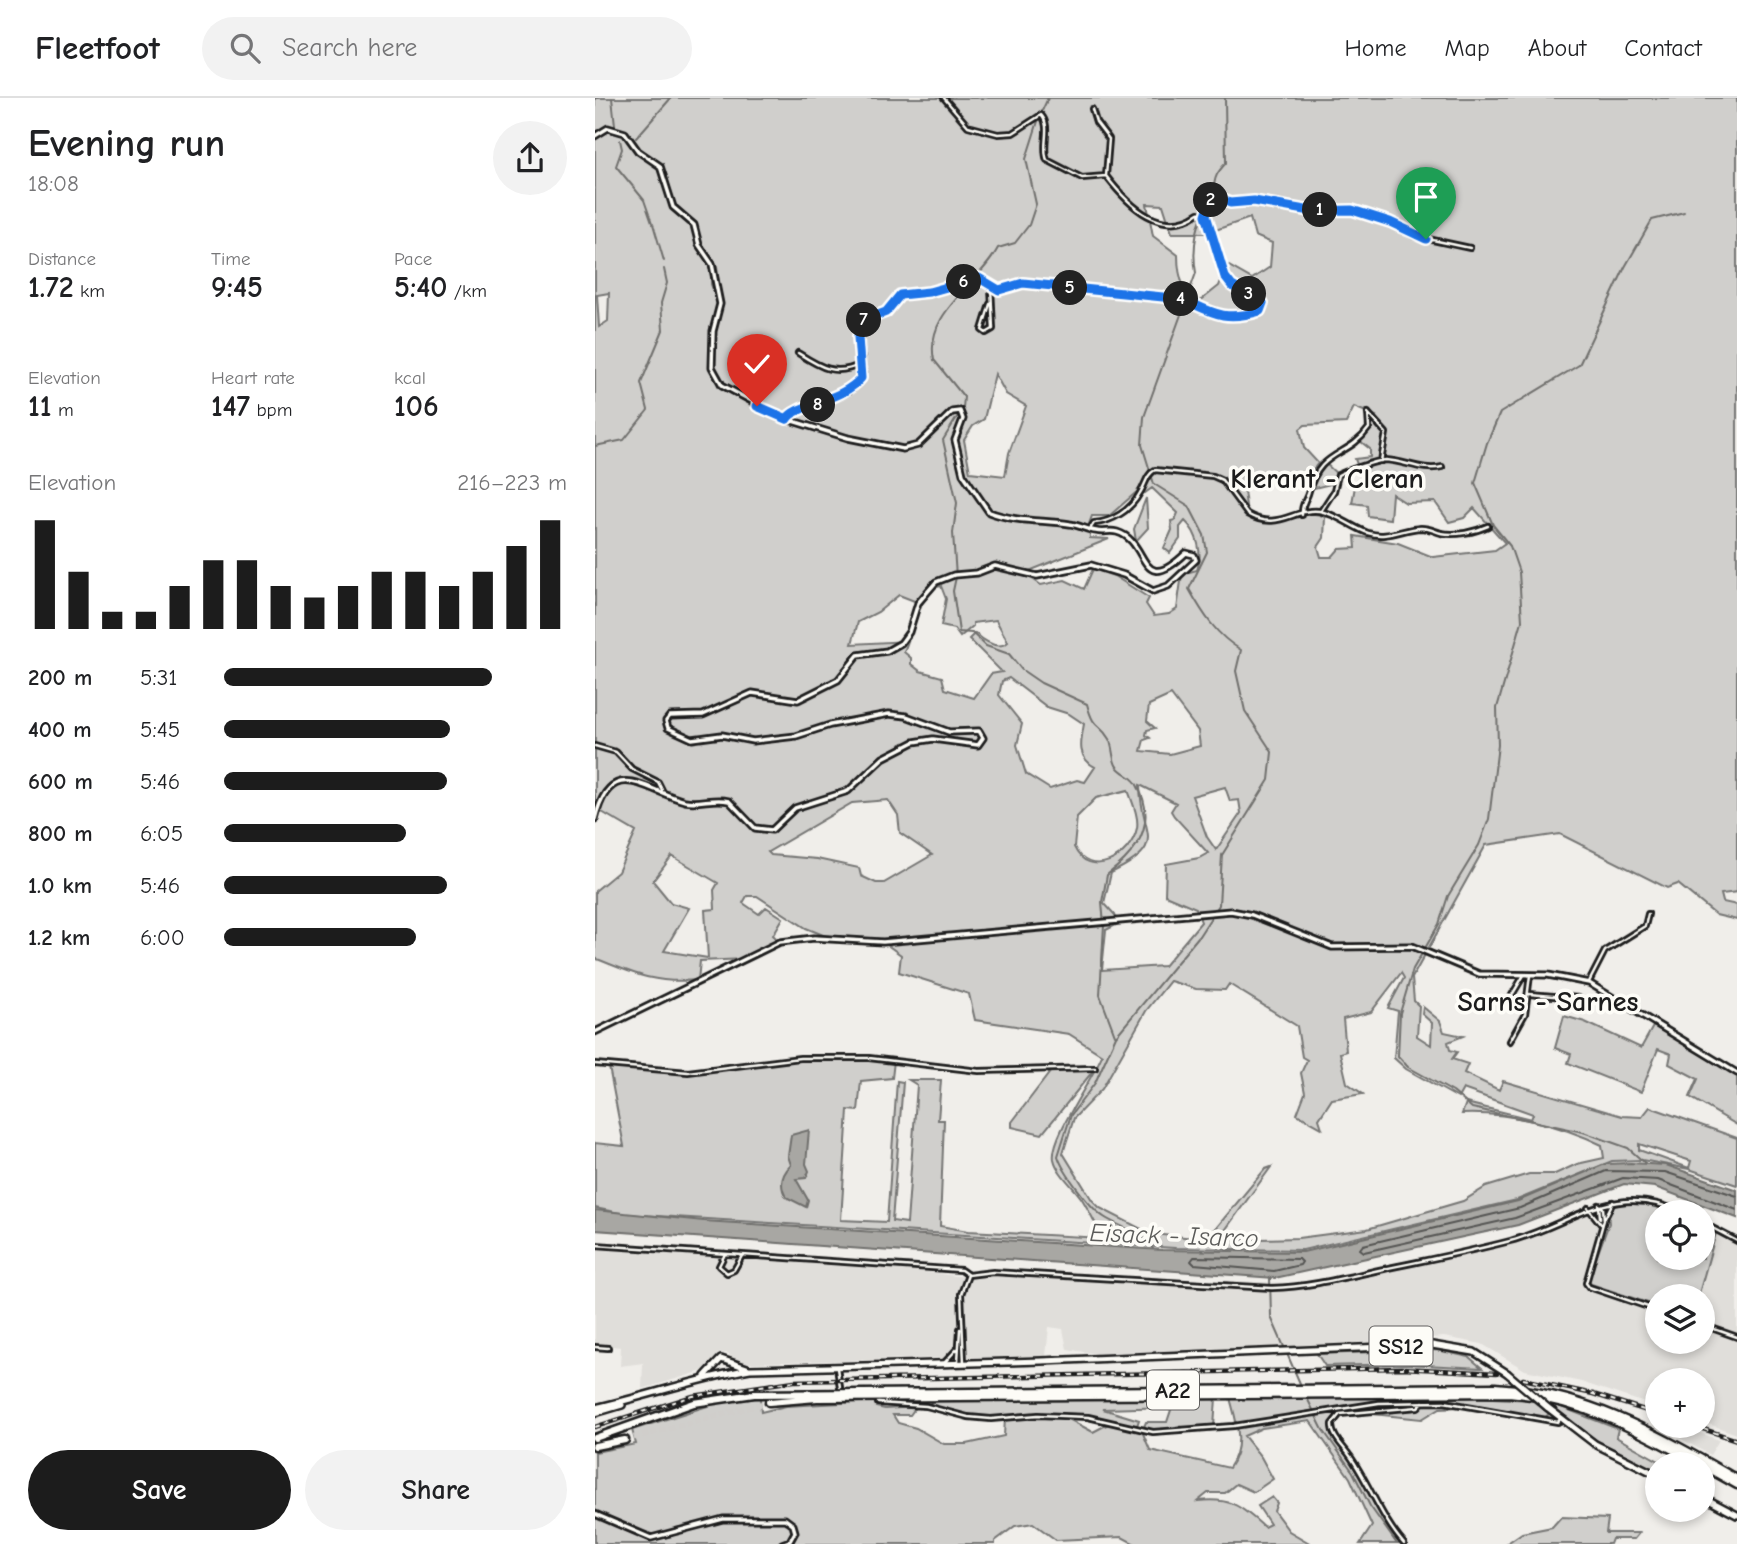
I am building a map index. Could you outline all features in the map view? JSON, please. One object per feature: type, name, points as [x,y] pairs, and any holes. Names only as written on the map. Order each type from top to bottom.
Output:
[{"type":"highway","name":"A22","points":[[595,1438],[694,1403],[754,1394],[1495,1387],[1552,1394],[1599,1407],[1638,1424],[1737,1479]]},
{"type":"highway","name":"A22","points":[[768,1402],[831,1397],[1509,1393],[1551,1399],[1605,1415],[1675,1452]]},
{"type":"highway","points":[[595,1446],[625,1440]]},
{"type":"highway","name":"A22","points":[[1715,1473],[1737,1485]]},
{"type":"main road","name":"SS12","points":[[595,1410],[702,1378],[717,1375],[723,1377],[750,1369],[1102,1359],[1443,1345],[1474,1352],[1507,1373],[1560,1419],[1595,1444],[1645,1469]]},
{"type":"main road","name":"SS12","points":[[702,1378],[721,1359],[750,1369]]},
{"type":"main road","points":[[730,1373],[732,1364]]},
{"type":"main road","points":[[714,1368],[717,1375]]},
{"type":"main road","points":[[1715,1504],[1737,1516]]},
{"type":"street","points":[[944,98],[968,126],[988,132],[1009,134],[1039,116],[1046,124],[1044,152],[1047,160],[1081,178],[1106,176]]},
{"type":"street","points":[[1092,109],[1096,122],[1109,139],[1106,176],[1127,199],[1160,221],[1181,224],[1203,214],[1211,200],[1219,198],[1230,203],[1254,201],[1311,211],[1352,210],[1390,222],[1414,236],[1470,248]]},
{"type":"street","points":[[595,136],[608,128],[620,130],[638,150],[660,166],[673,207],[694,225],[699,245],[712,264],[720,304],[713,331],[714,375],[722,385],[787,419],[848,438],[908,449],[918,445],[952,412],[960,411],[963,419],[955,440],[963,474],[986,510],[1030,522],[1067,523],[1121,533],[1146,564],[1156,570],[1172,568],[1189,552],[1195,557],[1195,563],[1168,586],[1153,591],[1124,575],[1091,565],[1037,576],[995,566],[936,582],[918,603],[907,636],[898,646],[887,651],[857,655],[838,680],[798,701],[752,693],[703,715],[670,716],[666,725],[677,734],[692,739],[722,735],[753,741],[796,736],[830,725],[881,715],[899,715],[949,732],[979,730],[983,738],[981,743],[975,745],[933,738],[914,742],[889,754],[848,791],[795,808],[772,830],[755,828],[729,801],[687,801],[643,784],[617,784],[602,796],[595,819]]},
{"type":"street","points":[[787,419],[791,413],[817,405],[854,387],[861,378],[858,337],[860,324],[865,319],[886,312],[900,295],[929,292],[976,279],[999,290],[1023,283],[1185,300],[1206,312],[1224,316],[1255,313],[1264,308],[1260,299],[1227,280],[1203,214]]},
{"type":"street","points":[[990,304],[982,330],[986,333],[993,329],[991,287]]},
{"type":"street","points":[[797,354],[818,367],[837,372],[861,364]]},
{"type":"street","points":[[793,421],[800,409]]},
{"type":"street","points":[[1303,514],[1309,486],[1321,464],[1334,454],[1356,444],[1369,428],[1369,412],[1386,433],[1381,461]]},
{"type":"street","points":[[1321,511],[1334,491],[1339,474],[1381,461],[1434,469],[1442,467]]},
{"type":"street","points":[[1090,529],[1094,523],[1111,521],[1132,504],[1150,473],[1213,476],[1230,487],[1247,514],[1258,519],[1280,521],[1321,511],[1380,535],[1425,528],[1440,533],[1476,532],[1488,526]]},
{"type":"street","points":[[595,746],[616,752],[632,769],[657,782],[662,790]]},
{"type":"street","points":[[595,1032],[780,942],[814,938],[883,942],[1218,911],[1252,915],[1332,947],[1420,948],[1479,974],[1559,976],[1589,983],[1737,1073]]},
{"type":"street","points":[[1589,983],[1605,951],[1645,926],[1648,914]]},
{"type":"street","points":[[1510,1041],[1525,1014],[1529,994],[1527,975]]},
{"type":"street","points":[[1512,995],[1527,975]]},
{"type":"street","points":[[1529,994],[1577,998]]},
{"type":"street","points":[[595,1064],[688,1072],[800,1058],[870,1058],[979,1071],[1095,1068]]},
{"type":"street","points":[[595,1245],[961,1269],[968,1275],[993,1272],[1272,1288],[1313,1284],[1496,1245],[1529,1235],[1588,1208],[1613,1202],[1645,1201]]},
{"type":"street","points":[[1602,1220],[1613,1202]]},
{"type":"street","points":[[1599,1205],[1602,1227],[1586,1283],[1589,1287],[1645,1306]]},
{"type":"street","points":[[1588,1208],[1602,1220]]},
{"type":"street","points":[[1715,1229],[1737,1241]]},
{"type":"street","points":[[725,1254],[719,1264],[722,1271],[730,1273],[743,1255]]},
{"type":"street","points":[[733,1255],[735,1266]]},
{"type":"street","points":[[961,1363],[962,1286],[968,1275]]},
{"type":"street","points":[[942,1364],[953,1357],[961,1326]]},
{"type":"street","points":[[1715,1329],[1737,1336]]},
{"type":"street","points":[[958,1346],[961,1363]]},
{"type":"street","points":[[595,1347],[608,1348]]},
{"type":"street","points":[[837,1368],[840,1387]]},
{"type":"street","points":[[878,1403],[926,1406],[968,1417],[991,1419],[1038,1415],[1088,1417],[1142,1431],[1167,1432],[1251,1423],[1348,1405],[1423,1402],[1481,1406],[1558,1422],[1560,1419]]},
{"type":"street","points":[[1405,1544],[1374,1502],[1351,1457],[1331,1429],[1336,1416],[1376,1409],[1418,1406],[1423,1402]]},
{"type":"street","points":[[595,1514],[651,1538],[723,1519],[785,1519],[793,1525],[796,1532],[790,1541],[782,1544]]},
{"type":"shaded area","points":[[595,98],[1737,98],[1737,892],[1721,894],[1723,902],[1737,905],[1737,920],[1716,915],[1678,884],[1667,888],[1560,834],[1486,845],[1412,978],[1414,1001],[1419,1006],[1417,1036],[1431,1045],[1432,1023],[1422,1014],[1423,1007],[1440,1021],[1444,1032],[1463,1036],[1448,1042],[1450,1050],[1457,1052],[1452,1059],[1468,1064],[1464,1073],[1499,1090],[1503,1081],[1622,1116],[1642,1117],[1650,1107],[1737,1138],[1737,1185],[1689,1169],[1642,1160],[1612,1161],[1517,1200],[1303,1250],[1175,1248],[625,1214],[595,1208],[595,1143],[624,1146],[609,1067],[688,1073],[800,1060],[894,1061],[892,1078],[861,1081],[858,1111],[848,1110],[841,1220],[887,1222],[897,1081],[903,1082],[892,1221],[907,1223],[917,1085],[909,1080],[941,1080],[938,1120],[944,1120],[940,1226],[968,1231],[1103,1238],[1082,1199],[1062,1175],[1054,1159],[1065,1123],[1102,1055],[1069,1034],[975,1020],[969,994],[899,972],[901,955],[883,942],[838,941],[806,928],[757,896],[747,896],[743,903],[759,914],[766,907],[783,918],[773,935],[778,940],[746,959],[700,961],[698,980],[657,979],[595,958],[595,891],[618,872],[636,832],[595,808]],"holes":[[[643,151],[663,166],[675,204],[696,224],[702,244],[717,267],[721,300],[717,301],[711,284],[711,267],[697,246],[692,226],[671,207],[656,164],[641,155]],[[1147,204],[1163,205],[1172,233],[1207,233],[1250,218],[1255,236],[1272,243],[1270,267],[1252,279],[1227,265],[1219,286],[1200,301],[1185,288],[1180,275],[1178,255],[1153,236]],[[609,293],[608,321],[599,327],[597,295]],[[995,374],[1006,394],[1026,406],[1009,453],[1005,476],[970,472],[964,440],[973,426],[984,419]],[[1354,407],[1376,416],[1360,441],[1370,449],[1370,457],[1355,459],[1358,467],[1366,466],[1367,480],[1356,481],[1352,503],[1367,505],[1368,516],[1390,519],[1392,494],[1406,503],[1435,502],[1449,522],[1464,518],[1474,508],[1505,543],[1495,550],[1433,557],[1398,543],[1355,536],[1356,548],[1339,549],[1332,557],[1321,557],[1318,547],[1324,538],[1325,517],[1308,514],[1270,519],[1247,514],[1242,475],[1271,474],[1275,486],[1312,471],[1318,463],[1304,448],[1300,429],[1305,425],[1346,423]],[[1152,488],[1178,513],[1175,520],[1171,521],[1172,530],[1164,548],[1170,553],[1180,539],[1180,527],[1185,521],[1189,526],[1198,544],[1199,564],[1197,570],[1182,574],[1177,609],[1169,614],[1154,616],[1146,604],[1149,598],[1114,576],[1093,569],[1084,589],[1065,580],[1041,585],[1024,573],[1109,539],[1090,538],[1089,524],[1092,516],[1109,516],[1139,490],[1145,493]],[[941,586],[946,599],[941,626],[954,629],[960,637],[973,623],[996,620],[1008,642],[1004,645],[987,642],[975,633],[969,639],[1002,672],[991,674],[974,698],[945,689],[942,677],[920,671],[911,664],[911,658],[904,652],[908,641],[852,644],[858,622],[878,612],[899,595],[922,604],[933,588]],[[1009,678],[1047,707],[1069,714],[1084,724],[1082,753],[1095,767],[1085,782],[1077,780],[1050,789],[1026,774],[1017,745],[1022,724],[999,695],[1002,681]],[[1171,695],[1198,731],[1200,746],[1170,754],[1141,751],[1144,740],[1150,738],[1146,735],[1147,730],[1155,728],[1147,721],[1149,705]],[[1140,785],[1176,803],[1171,811],[1174,816],[1208,853],[1199,858],[1166,864],[1165,895],[1196,908],[1201,922],[1164,966],[1102,970],[1106,930],[1118,924],[1115,915],[1104,903],[1111,873],[1141,854],[1147,846]],[[1225,787],[1230,801],[1239,800],[1241,813],[1216,850],[1207,837],[1192,796]],[[1128,790],[1135,809],[1137,828],[1127,848],[1109,861],[1099,863],[1089,862],[1081,857],[1074,847],[1077,817],[1096,798]],[[888,800],[898,815],[900,833],[932,855],[884,883],[876,883],[861,876],[859,868],[817,859],[771,855],[768,852],[852,803]],[[672,856],[718,883],[714,890],[715,909],[705,910],[708,958],[664,951],[689,908],[671,903],[653,881]],[[1401,973],[1404,978],[1388,1008],[1398,1011],[1394,1058],[1406,1069],[1458,1098],[1463,1089],[1533,1114],[1531,1119],[1466,1103],[1462,1114],[1498,1115],[1569,1131],[1602,1145],[1604,1158],[1577,1164],[1555,1174],[1529,1174],[1486,1187],[1463,1201],[1367,1229],[1298,1238],[1218,1240],[1271,1167],[1265,1169],[1207,1239],[1151,1234],[1100,1208],[1092,1200],[1063,1153],[1074,1118],[1102,1089],[1146,1011],[1170,981],[1196,989],[1225,990],[1229,984],[1297,1026],[1302,1057],[1307,1060],[1301,1073],[1305,1093],[1297,1114],[1322,1128],[1319,1119],[1332,1099],[1363,1094],[1347,1083],[1340,1053],[1346,1051],[1343,1019],[1371,1012]],[[1639,1144],[1691,1161],[1689,1168],[1639,1150]]]},
{"type":"shaded area","points":[[1325,463],[1337,474],[1335,483],[1310,489]]},
{"type":"shaded area","points":[[1146,498],[1148,528],[1136,541],[1134,529]]},
{"type":"shaded area","points":[[1564,1016],[1585,1022],[1641,1048],[1655,1023],[1737,1071],[1737,1125],[1690,1097],[1698,1079],[1669,1064],[1671,1054],[1658,1049],[1641,1092],[1568,1063],[1571,1054],[1555,1048]]},
{"type":"shaded area","points":[[1051,1071],[1093,1071],[1042,1134],[1012,1127],[1012,1122]]},
{"type":"shaded area","points":[[1636,1202],[1645,1204],[1645,1270],[1706,1270],[1702,1284],[1645,1284],[1645,1302],[1591,1284],[1588,1280],[1609,1223],[1608,1213],[1615,1204]]},
{"type":"shaded area","points":[[1588,1208],[1598,1217],[1602,1227],[1587,1277],[1591,1284],[1645,1302],[1645,1354],[1715,1354],[1715,1284],[1702,1284],[1706,1270],[1715,1270],[1716,1233],[1737,1241],[1737,1434],[1715,1426],[1715,1368],[1645,1368],[1645,1403],[1581,1382],[1525,1370],[1482,1344],[1444,1337],[1296,1347],[1096,1354],[1067,1349],[1063,1329],[1049,1327],[1046,1356],[736,1363],[728,1353],[718,1354],[706,1370],[642,1389],[643,1363],[620,1366],[621,1347],[595,1344],[595,1249],[896,1268],[964,1277],[1018,1273],[1313,1284],[1496,1245],[1529,1235]]},
{"type":"shaded area","points":[[1437,1350],[1469,1357],[1482,1368],[1406,1364],[1325,1366],[1317,1354]]},
{"type":"shaded area","points":[[1453,1396],[1532,1400],[1549,1414],[1544,1418],[1505,1410],[1460,1407],[1440,1408],[1422,1419],[1352,1412],[1333,1419],[1331,1429],[1404,1544],[1360,1544],[1372,1526],[1350,1478],[1310,1421],[1262,1428],[1244,1436],[1261,1457],[1273,1479],[1254,1492],[1236,1484],[1225,1493],[1208,1493],[1198,1501],[1227,1502],[1264,1527],[1270,1524],[1258,1506],[1272,1497],[1277,1503],[1274,1511],[1289,1531],[1311,1544],[1135,1544],[1122,1537],[1056,1540],[1033,1523],[1015,1526],[995,1541],[995,1544],[595,1544],[595,1452],[636,1444],[632,1430],[720,1402],[760,1398],[761,1412],[786,1406],[878,1401],[876,1407],[885,1409],[916,1407],[910,1415],[893,1415],[898,1423],[916,1428],[944,1444],[967,1444],[1004,1436],[1005,1418],[968,1417],[930,1406],[931,1401],[1216,1398],[1214,1427],[1143,1429],[1146,1422],[1167,1422],[1172,1407],[1103,1409],[1139,1420],[1136,1428],[1120,1425],[1142,1431],[1150,1450],[1229,1468],[1238,1443],[1230,1398]],"holes":[[[1063,1416],[1112,1422],[1093,1432]]]},
{"type":"shaded area","points":[[1556,1405],[1618,1429],[1616,1437],[1645,1453],[1645,1465],[1596,1440],[1555,1409]]},
{"type":"shaded area","points":[[1680,1438],[1719,1440],[1712,1452],[1705,1452]]},
{"type":"shaded area","points":[[1561,1517],[1608,1519],[1606,1533],[1639,1533],[1634,1539],[1612,1539],[1610,1544],[1506,1544],[1522,1533],[1552,1527]]},
{"type":"water","points":[[809,1130],[806,1164],[809,1171],[806,1178],[796,1179],[808,1200],[806,1207],[786,1197],[782,1184],[783,1176],[791,1165],[788,1156],[791,1135]]},
{"type":"water","points":[[1605,1164],[1666,1165],[1737,1190],[1737,1218],[1715,1210],[1715,1200],[1689,1200],[1655,1187],[1624,1184],[1518,1225],[1275,1278],[595,1230],[595,1210],[704,1221],[1162,1250],[1303,1252],[1518,1201]]},
{"type":"waterway","points":[[612,98],[615,125]]},
{"type":"waterway","points":[[636,138],[671,98]]},
{"type":"waterway","points":[[1041,113],[1048,98]]},
{"type":"waterway","name":"Eisack - Isarco","points":[[1153,1249],[1137,1234],[1098,1212],[1071,1180],[1058,1156],[1071,1115],[1095,1083],[1116,1036],[1199,936],[1219,905],[1222,855],[1269,780],[1272,752],[1245,711],[1236,671],[1241,650],[1224,638],[1211,623],[1189,589],[1207,552],[1204,535],[1189,506],[1154,484],[1142,445],[1144,417],[1196,273],[1194,253],[1199,225],[1216,177],[1226,163],[1225,98]]},
{"type":"waterway","points":[[963,408],[964,397],[934,360],[933,343],[937,327],[955,300],[998,248],[1015,243],[1029,225],[1036,204],[1026,159],[1039,118]]},
{"type":"waterway","points":[[620,140],[622,149],[616,166],[644,200],[652,223]]},
{"type":"waterway","points":[[1646,1164],[1628,1148],[1583,1132],[1472,1108],[1453,1092],[1408,1067],[1398,1056],[1400,1013],[1413,969],[1439,924],[1448,896],[1479,845],[1489,819],[1498,745],[1497,708],[1522,621],[1519,572],[1510,546],[1493,525],[1475,483],[1487,443],[1500,413],[1579,365],[1625,267],[1652,220],[1684,212]]},
{"type":"waterway","points":[[653,224],[664,261]]},
{"type":"waterway","points":[[595,446],[624,440],[648,410],[641,383],[663,330],[661,303],[667,283],[664,269]]},
{"type":"waterway","points":[[959,414],[943,440],[957,503],[953,533],[956,577],[953,591],[959,632],[972,633],[986,646],[1009,654],[1022,670],[1041,683],[1087,704],[1094,722],[1109,739],[1116,765],[1136,783],[1142,797],[1145,822],[1142,834],[1129,855],[1108,874]]},
{"type":"waterway","points":[[1107,875],[1102,902],[1104,925],[1100,995],[1115,1035]]},
{"type":"waterway","points":[[1270,1278],[1271,1317],[1302,1388]]},
{"type":"waterway","points":[[1306,1396],[1323,1430],[1353,1472],[1370,1506],[1397,1544]]},
{"type":"tunnel","points":[[625,1440],[769,1402]]},
{"type":"railway","points":[[595,1427],[693,1396],[794,1381],[1402,1368],[1497,1373]]},
{"type":"railway","points":[[1523,1379],[1593,1394],[1645,1410]]},
{"type":"railway","points":[[1715,1433],[1737,1440]]},
{"type":"district","name":"Klerant - Cleran","points":[[1327,478]]},
{"type":"district","name":"Sarns - Sarnes","points":[[1548,1001]]},
{"type":"route","points":[[757,406],[787,419],[793,411],[817,405],[847,392],[861,378],[858,337],[862,321],[886,312],[900,295],[929,292],[979,278],[999,290],[1023,283],[1052,285],[1157,299],[1183,299],[1206,312],[1224,316],[1260,311],[1264,305],[1260,299],[1232,286],[1223,272],[1206,215],[1211,200],[1219,198],[1230,203],[1245,200],[1311,211],[1352,210],[1390,222],[1414,236],[1426,239]]}]
